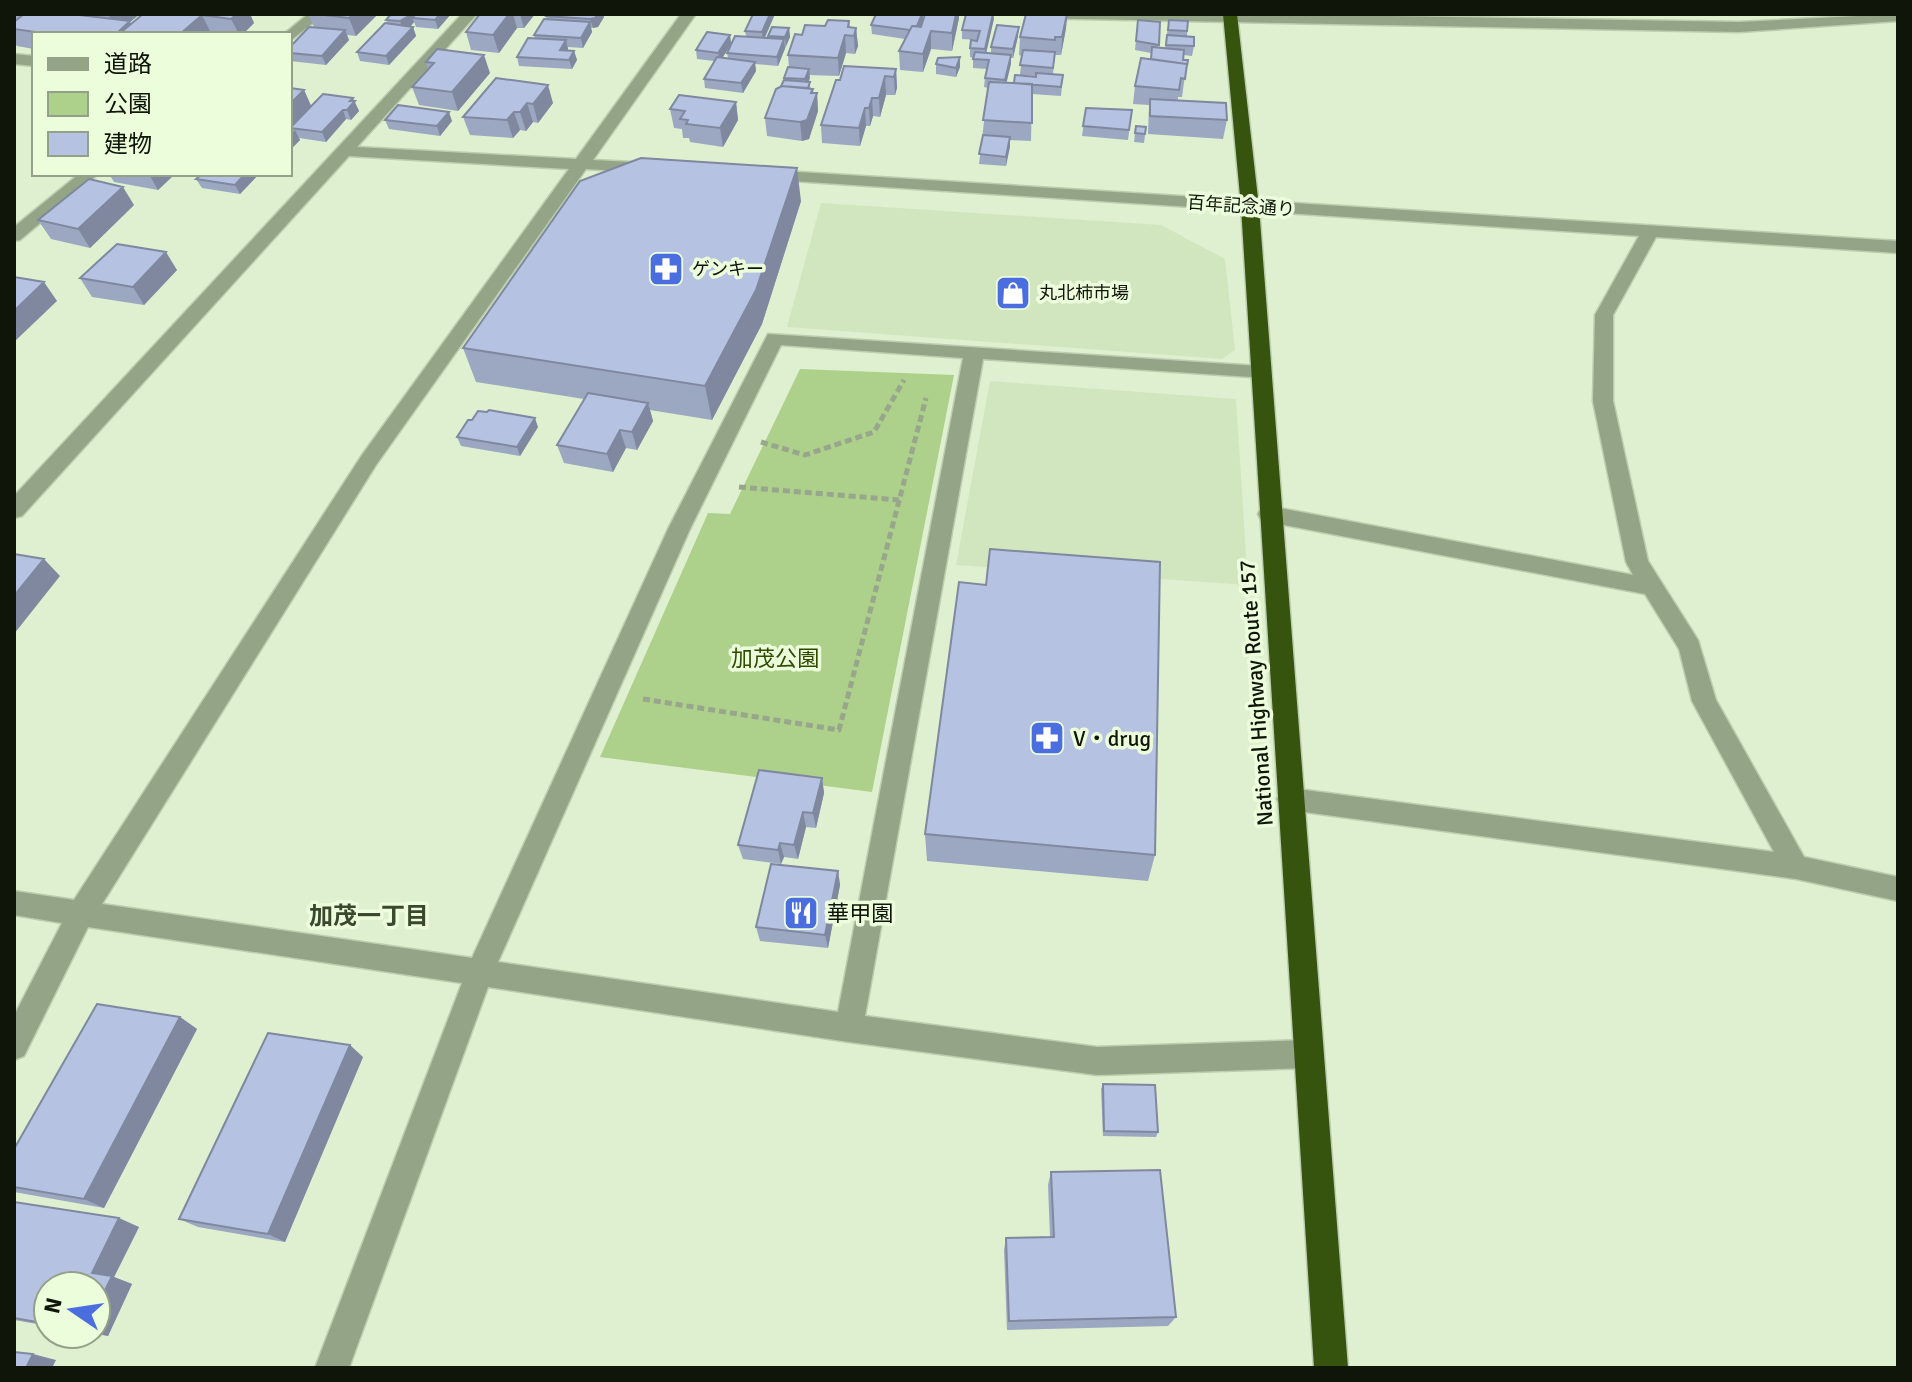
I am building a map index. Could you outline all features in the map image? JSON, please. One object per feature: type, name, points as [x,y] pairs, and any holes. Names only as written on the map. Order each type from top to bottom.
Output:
[{"type":"highway","name":"National Highway Route 157","points":[[1230,17],[1250,207],[1259,373],[1331,1368]]},
{"type":"street","points":[[292,34],[317,14]]},
{"type":"street","points":[[14,510],[470,14]]},
{"type":"street","points":[[14,1046],[82,911],[369,460],[689,14]]},
{"type":"street","points":[[1030,14],[1729,20],[1898,17]]},
{"type":"street","points":[[346,151],[663,168]]},
{"type":"street","name":"百年記念通り","points":[[742,174],[1898,247]]},
{"type":"street","points":[[14,236],[87,176]]},
{"type":"street","points":[[1650,232],[1604,315],[1603,401],[1637,562],[1690,647],[1704,701],[1796,867]]},
{"type":"street","points":[[332,1368],[480,972],[679,529],[775,338],[1259,373]]},
{"type":"street","points":[[849,1028],[974,353]]},
{"type":"street","points":[[1269,514],[1653,587]]},
{"type":"street","points":[[1290,799],[1796,867],[1898,889]]},
{"type":"street","points":[[14,903],[849,1028],[1097,1061],[1307,1054]]},
{"type":"path","points":[[760,442],[805,455],[874,432],[911,369]]},
{"type":"path","points":[[635,698],[839,730],[930,384]]},
{"type":"path","points":[[730,486],[899,500]]},
{"type":"shaded area","name":"丸北柿市場","points":[[821,203],[1161,225],[1225,259],[1235,350],[1222,359],[787,327]]},
{"type":"shaded area","points":[[990,381],[1236,399],[1248,585],[956,565]]},
{"type":"green space","name":"加茂公園","points":[[800,369],[954,375],[872,792],[600,757],[708,513],[730,514]]},
{"type":"building","points":[[24,14],[71,14],[130,21],[118,32],[35,32],[14,29],[14,22]]},
{"type":"building","points":[[143,14],[237,14],[231,19],[202,15],[182,32],[121,32]]},
{"type":"building","points":[[316,14],[353,14],[349,18]]},
{"type":"building","points":[[391,14],[410,14],[400,21],[386,20]]},
{"type":"building","points":[[416,14],[440,14],[435,20],[412,18]]},
{"type":"building","points":[[480,14],[509,14],[493,35],[466,32]]},
{"type":"building","points":[[547,14],[598,14],[590,19]]},
{"type":"building","points":[[753,14],[770,14],[762,32],[745,31]]},
{"type":"building","points":[[876,14],[922,14],[917,26],[912,26],[910,30],[871,25]]},
{"type":"building","points":[[925,14],[956,14],[952,33],[931,31],[923,54],[899,51],[912,26],[921,27]]},
{"type":"building","points":[[966,14],[993,14],[985,49],[970,48],[971,40],[977,41],[980,31],[962,30]]},
{"type":"building","points":[[1026,14],[1067,14],[1062,37],[1055,37],[1055,40],[1020,37]]},
{"type":"building","points":[[544,19],[590,22],[581,38],[534,35]]},
{"type":"building","points":[[828,20],[849,21],[848,27],[856,28],[854,36],[845,35],[838,58],[788,55],[795,34],[802,35],[805,25],[825,26]]},
{"type":"building","points":[[1138,20],[1160,22],[1159,45],[1136,41]]},
{"type":"building","points":[[1169,20],[1188,21],[1187,31],[1168,30]]},
{"type":"building","points":[[385,23],[413,27],[386,56],[357,52]]},
{"type":"building","points":[[997,25],[1019,27],[1013,49],[991,47]]},
{"type":"building","points":[[309,27],[345,30],[322,56],[292,53],[292,45]]},
{"type":"building","points":[[772,27],[789,28],[785,37],[768,36]]},
{"type":"building","points":[[707,32],[730,35],[718,53],[696,50]]},
{"type":"building","points":[[1167,35],[1194,37],[1194,46],[1166,45]]},
{"type":"building","points":[[735,36],[784,39],[777,57],[727,53]]},
{"type":"building","points":[[528,38],[566,40],[560,50],[574,51],[569,60],[517,57]]},
{"type":"building","points":[[1152,47],[1184,50],[1183,60],[1188,60],[1187,66],[1151,59]]},
{"type":"building","points":[[437,49],[484,55],[452,92],[412,87],[434,63],[426,62]]},
{"type":"building","points":[[1023,50],[1055,52],[1053,68],[1020,65]]},
{"type":"building","points":[[975,52],[1011,55],[1005,80],[985,78],[989,60],[973,59]]},
{"type":"building","points":[[717,57],[755,62],[741,83],[704,79]]},
{"type":"building","points":[[960,57],[956,68],[936,64],[938,58]]},
{"type":"building","points":[[1141,58],[1187,64],[1185,79],[1181,78],[1179,90],[1135,86]]},
{"type":"building","points":[[844,66],[896,69],[894,77],[885,76],[879,98],[872,98],[869,108],[865,108],[859,128],[821,125]]},
{"type":"building","points":[[788,67],[809,69],[805,79],[784,78]]},
{"type":"building","points":[[1036,73],[1063,75],[1061,87],[1014,83],[1015,75],[1036,77]]},
{"type":"building","points":[[496,78],[548,85],[533,104],[527,103],[507,120],[463,117]]},
{"type":"building","points":[[784,80],[810,82],[808,88],[781,86]]},
{"type":"building","points":[[989,82],[1032,84],[1032,123],[983,120]]},
{"type":"building","points":[[782,86],[813,89],[811,93],[817,93],[807,120],[765,118],[776,89]]},
{"type":"building","points":[[292,88],[304,90],[292,102]]},
{"type":"building","points":[[323,94],[353,98],[350,101],[355,101],[322,132],[292,126]]},
{"type":"building","points":[[679,95],[736,102],[720,128],[686,124],[688,120],[680,119],[685,111],[670,109]]},
{"type":"building","points":[[1150,99],[1226,103],[1227,120],[1150,116]]},
{"type":"building","points":[[398,105],[449,112],[437,126],[385,120]]},
{"type":"building","points":[[1086,108],[1132,110],[1129,130],[1083,126]]},
{"type":"building","points":[[1136,126],[1146,127],[1145,134],[1135,133]]},
{"type":"building","points":[[983,135],[1010,137],[1006,157],[979,154]]},
{"type":"building","name":"ゲンキー","points":[[641,158],[797,168],[756,290],[705,386],[463,348],[580,181]]},
{"type":"building","points":[[200,176],[243,176],[235,185],[196,179]]},
{"type":"building","points":[[89,179],[123,187],[78,229],[38,220]]},
{"type":"building","points":[[117,244],[166,252],[133,287],[80,278]]},
{"type":"building","points":[[14,277],[44,282],[14,311]]},
{"type":"building","points":[[588,393],[648,403],[632,432],[620,430],[607,454],[557,445]]},
{"type":"building","points":[[478,411],[535,418],[517,447],[457,437]]},
{"type":"building","name":"V・drug","points":[[990,549],[1160,562],[1155,855],[925,834],[959,582],[986,585]]},
{"type":"building","points":[[14,554],[44,559],[14,596]]},
{"type":"building","points":[[759,770],[822,778],[813,813],[803,812],[794,845],[780,843],[778,850],[738,845]]},
{"type":"building","name":"華甲園","points":[[771,864],[838,871],[825,935],[756,927]]},
{"type":"building","points":[[97,1004],[180,1017],[84,1199],[14,1187],[14,1149]]},
{"type":"building","points":[[268,1033],[350,1045],[268,1234],[179,1219]]},
{"type":"building","points":[[1103,1084],[1155,1085],[1158,1132],[1104,1131]]},
{"type":"building","points":[[1160,1170],[1176,1317],[1009,1321],[1006,1238],[1054,1237],[1051,1172]]},
{"type":"building","points":[[14,1202],[119,1218],[93,1270],[32,1270],[32,1321],[14,1318]]},
{"type":"building","points":[[14,1352],[33,1354],[26,1368],[14,1368]]},
{"type":"place","name":"ゲンキー","points":[[666,269]]},
{"type":"place","name":"丸北柿市場","points":[[1013,293]]},
{"type":"place","name":"V・drug","points":[[1047,738]]},
{"type":"place","name":"華甲園","points":[[801,913]]},
{"type":"district","name":"加茂一丁目","points":[[369,916]]}]
